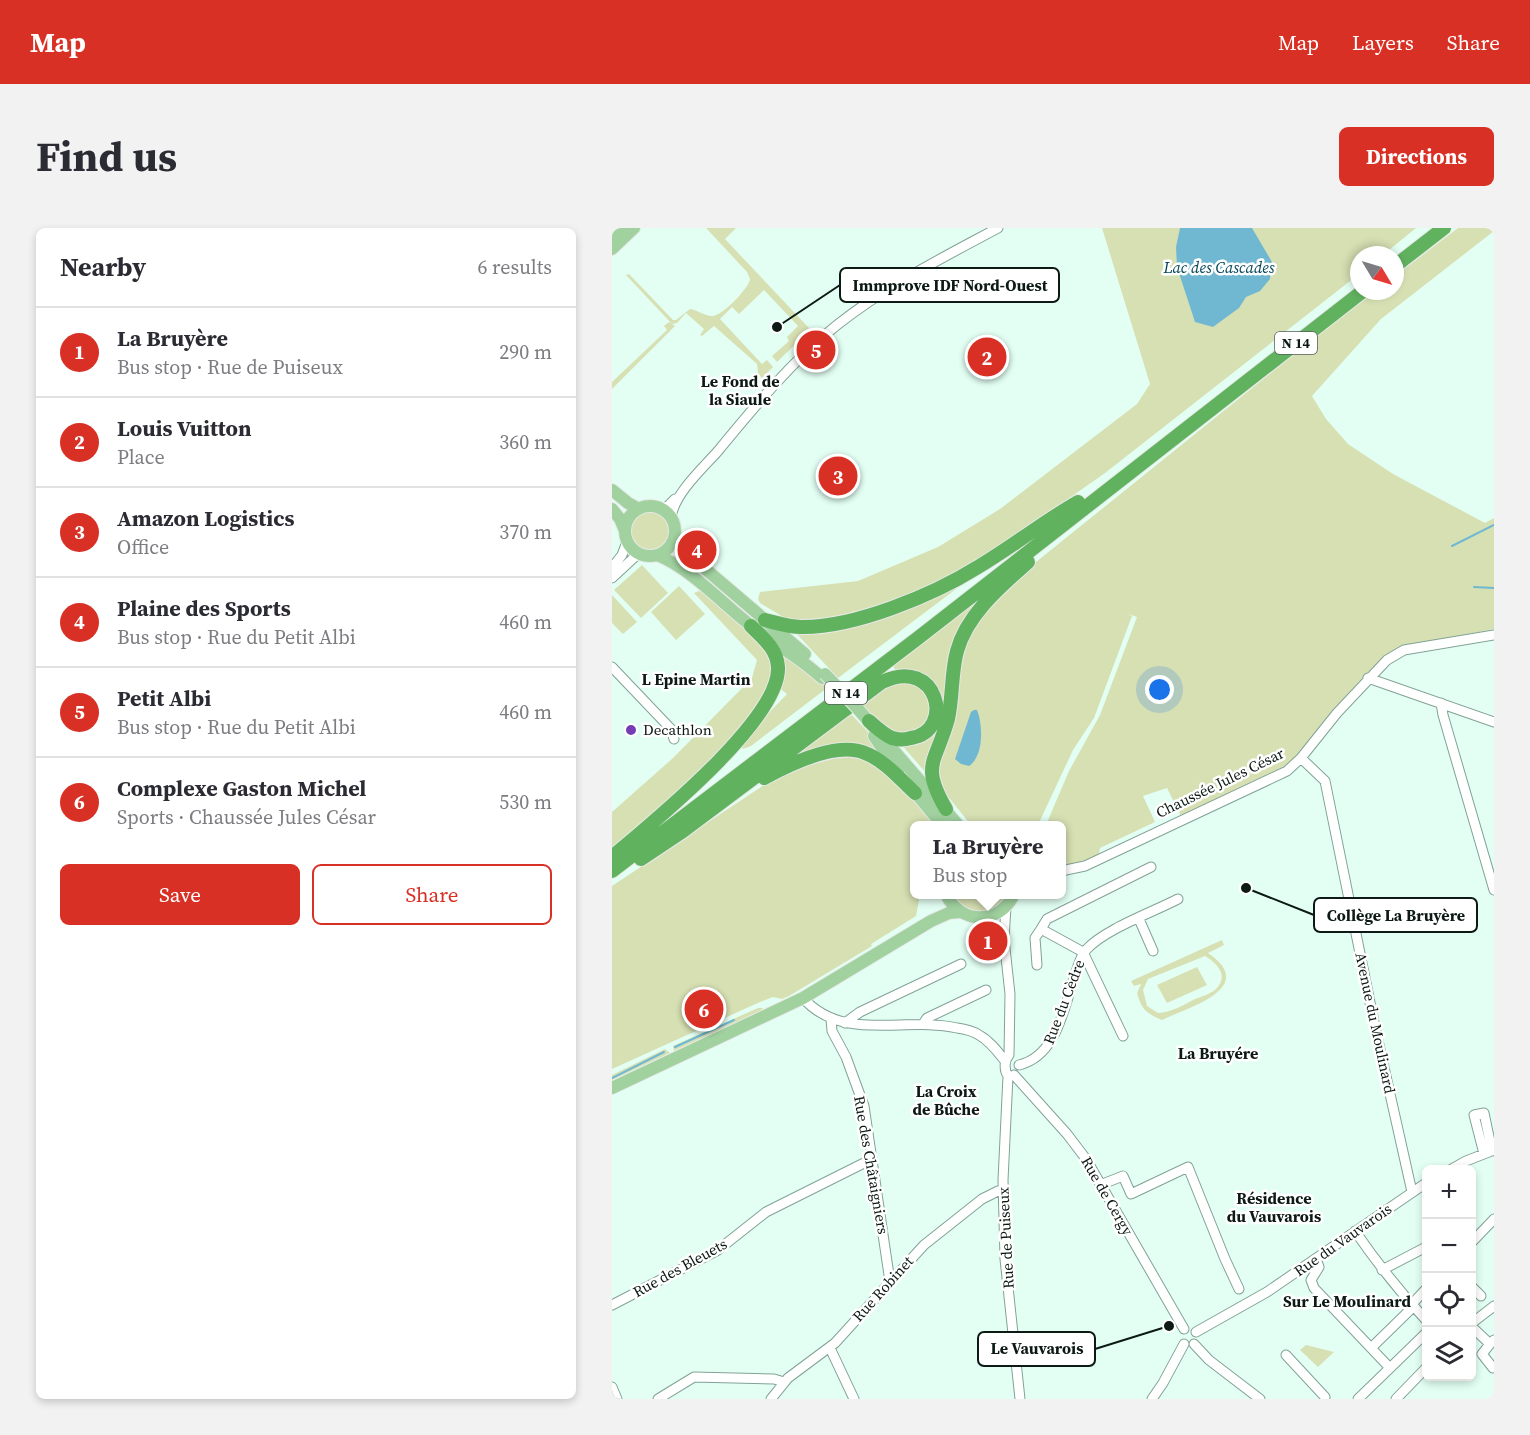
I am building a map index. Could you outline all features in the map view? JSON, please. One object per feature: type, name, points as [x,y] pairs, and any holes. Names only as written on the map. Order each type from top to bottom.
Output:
[{"type":"highway","points":[[1404,247],[1429,228]]},
{"type":"highway","points":[[1404,259],[1444,228]]},
{"type":"highway","name":"N 14","points":[[612,871],[918,638],[1350,290]]},
{"type":"highway","name":"N 14","points":[[612,859],[1351,300]]},
{"type":"highway","points":[[765,620],[787,626],[808,627],[844,621],[898,605],[975,569],[1048,519],[1078,507]]},
{"type":"highway","points":[[946,809],[933,784],[931,771],[949,711],[960,640],[987,601],[1059,534],[1078,507]]},
{"type":"highway","points":[[612,859],[711,770],[742,735],[770,697],[778,675],[777,661],[768,644],[751,626]]},
{"type":"highway","points":[[612,878],[683,831],[882,682],[896,676],[916,677],[926,684],[934,695],[937,706],[934,718],[928,729],[915,738],[891,737],[869,721]]},
{"type":"highway","points":[[716,807],[785,767],[843,750],[862,752],[872,756],[915,793]]},
{"type":"main road","points":[[612,237],[621,228]]},
{"type":"main road","points":[[612,249],[634,228]]},
{"type":"main road","points":[[612,490],[628,503],[639,508]]},
{"type":"main road","points":[[612,509],[620,519],[626,536],[639,553],[648,556],[657,555],[666,550],[674,538],[674,527],[671,518],[660,508],[649,506],[639,508],[630,516],[626,536]]},
{"type":"main road","points":[[674,538],[684,551],[765,620],[856,711],[890,761],[940,821]]},
{"type":"main road","points":[[657,555],[695,579],[751,626],[823,676]]},
{"type":"main road","points":[[856,711],[869,721],[956,821]]},
{"type":"main road","points":[[931,921],[944,899]]},
{"type":"main road","points":[[948,899],[960,912]]},
{"type":"main road","points":[[612,1088],[803,998],[931,921],[949,913],[960,912],[979,918],[994,915],[1006,907],[1011,899]]},
{"type":"street","points":[[660,508],[668,506],[687,487],[785,373],[838,324],[897,284],[994,229]]},
{"type":"street","points":[[671,518],[674,507],[687,487]]},
{"type":"street","points":[[612,568],[622,555],[626,536]]},
{"type":"street","points":[[612,578],[639,553]]},
{"type":"street","name":"Chaussée Jules César","points":[[1066,870],[1085,866],[1287,771],[1301,758],[1368,678],[1387,660],[1404,650],[1494,635]]},
{"type":"street","points":[[612,668],[671,729],[674,739]]},
{"type":"street","points":[[1368,678],[1494,722]]},
{"type":"street","points":[[1441,703],[1494,890]]},
{"type":"street","name":"Avenue du Moulinard","points":[[1301,758],[1325,781],[1375,1027],[1412,1192]]},
{"type":"street","points":[[1037,965],[1035,938],[1047,919],[1151,867]]},
{"type":"street","name":"Rue du Cèdre","points":[[1019,1065],[1036,1058],[1046,1049],[1056,1030],[1083,952],[1098,938],[1178,899]]},
{"type":"street","points":[[803,998],[831,1019],[845,1023],[945,1025],[971,1031],[981,1035],[1007,1058],[1017,1060],[1019,1070],[1011,1075],[1005,1072],[1007,1058],[1010,994],[1004,939],[1006,907]]},
{"type":"street","points":[[979,918],[997,930],[1004,939]]},
{"type":"street","points":[[1139,919],[1153,951]]},
{"type":"street","points":[[1041,929],[1083,952],[1123,1036]]},
{"type":"street","points":[[845,1023],[860,1012],[961,964]]},
{"type":"street","points":[[923,1024],[927,1018],[986,990]]},
{"type":"street","name":"Rue des Châtaigniers","points":[[831,1019],[832,1031],[846,1057],[864,1106],[889,1275],[893,1279]]},
{"type":"street","name":"Rue de Cergy","points":[[1011,1075],[1067,1134],[1086,1158],[1184,1329]]},
{"type":"street","name":"Rue de Puiseux","points":[[1011,1075],[1004,1135],[1005,1259],[1020,1399]]},
{"type":"street","points":[[1459,1165],[1490,1152]]},
{"type":"street","name":"Rue des Bleuets","points":[[612,1305],[718,1250],[766,1212],[873,1159]]},
{"type":"street","points":[[1100,1185],[1123,1176],[1131,1194],[1188,1167],[1239,1289]]},
{"type":"street","name":"Rue du Vauvarois","points":[[1196,1332],[1268,1292],[1422,1186]]},
{"type":"street","name":"Rue Robinet","points":[[771,1399],[784,1382],[830,1348],[924,1245],[982,1199],[1004,1190]]},
{"type":"street","points":[[1476,1238],[1494,1219]]},
{"type":"street","points":[[1355,1231],[1382,1270],[1422,1315]]},
{"type":"street","points":[[1382,1270],[1422,1249]]},
{"type":"street","points":[[1316,1259],[1319,1267],[1311,1280],[1314,1288],[1390,1368]]},
{"type":"street","points":[[1476,1292],[1480,1296]]},
{"type":"street","points":[[1371,1348],[1422,1294]]},
{"type":"street","points":[[1476,1322],[1494,1306]]},
{"type":"street","points":[[1474,1327],[1492,1342],[1482,1354],[1493,1368]]},
{"type":"street","points":[[1152,1399],[1189,1344],[1197,1339],[1196,1332],[1191,1328],[1184,1329],[1180,1336],[1189,1344],[1209,1360],[1260,1399]]},
{"type":"street","points":[[1358,1399],[1422,1337]]},
{"type":"street","points":[[830,1348],[854,1399]]},
{"type":"street","points":[[1286,1355],[1327,1398]]},
{"type":"street","points":[[1396,1399],[1422,1372]]},
{"type":"street","points":[[658,1399],[694,1377],[774,1379],[784,1382]]},
{"type":"street","points":[[612,1387],[617,1399]]},
{"type":"green space","points":[[706,228],[736,228],[725,239],[809,328],[808,332],[777,362],[772,356],[789,341],[787,337],[798,326],[764,290],[739,314],[732,307],[720,319],[762,364],[767,360],[773,367],[762,378],[760,376],[756,380],[754,377],[758,372],[757,364],[714,326],[702,336],[700,335],[704,329],[686,313],[677,323],[672,324],[626,275],[629,274],[673,320],[690,309],[710,316],[717,314],[729,306],[750,279],[747,272]]},
{"type":"green space","points":[[1102,228],[1416,228],[1394,246],[1350,246],[1350,281],[1105,473],[997,549],[941,581],[888,603],[817,621],[790,621],[760,603],[758,599],[760,592],[858,581],[938,547],[1000,509],[1137,404],[1150,384]]},
{"type":"green space","points":[[1458,228],[1494,228],[1494,231],[1381,319],[1312,396],[1326,419],[1348,444],[1393,474],[1485,523],[1494,518],[1494,629],[1398,648],[1359,682],[1289,764],[1181,816],[1167,788],[1143,796],[1155,822],[1100,848],[1099,854],[1084,862],[1066,866],[1066,821],[1048,821],[1069,771],[1100,715],[1137,617],[1128,614],[1132,616],[1094,718],[1073,750],[1040,821],[968,821],[942,789],[938,773],[956,699],[966,643],[982,615],[1036,562],[1364,300],[1404,300],[1404,269]]},
{"type":"green space","points":[[669,322],[675,326],[612,389],[612,382],[667,330],[664,326]]},
{"type":"green space","points":[[650,511],[664,517],[670,531],[664,545],[650,551],[636,545],[630,531],[636,517]]},
{"type":"green space","points":[[642,565],[668,593],[641,618],[614,590]]},
{"type":"green space","points":[[972,577],[838,678],[794,631],[809,632]]},
{"type":"green space","points":[[679,586],[705,614],[676,640],[651,612]]},
{"type":"green space","points":[[699,591],[707,594],[762,640],[773,659],[770,690],[715,758],[638,828],[612,848],[612,812],[673,758],[752,678],[757,660],[694,593]]},
{"type":"green space","points":[[612,595],[637,622],[623,634],[612,623]]},
{"type":"green space","points":[[982,598],[973,612],[926,773],[900,743],[928,736],[933,683],[925,676],[911,671],[896,671],[893,666]]},
{"type":"green space","points":[[781,652],[823,682],[827,688],[751,746],[743,749],[740,743],[787,694],[778,687]]},
{"type":"green space","points":[[914,681],[931,700],[928,721],[914,731],[906,733],[891,729],[877,720],[859,701],[888,684]]},
{"type":"green space","points":[[848,711],[868,732],[884,758],[867,750],[776,769]]},
{"type":"green space","points":[[845,755],[873,764],[908,791],[934,821],[910,821],[910,899],[919,899],[916,916],[871,944],[872,946],[789,996],[782,999],[773,997],[760,1002],[612,1069],[612,886],[770,781],[790,771]]},
{"type":"green space","points":[[956,899],[1004,899],[987,911],[980,912],[973,912]]},
{"type":"green space","points":[[1222,940],[1224,945],[1208,953],[1222,965],[1226,976],[1223,986],[1214,995],[1188,1009],[1162,1020],[1157,1018],[1148,1013],[1141,1003],[1137,993],[1141,984],[1134,986],[1131,981]],"holes":[[[1205,956],[1222,975],[1215,990],[1167,1011],[1158,1013],[1147,1006],[1143,990],[1148,979]]]},
{"type":"green space","points":[[1197,967],[1207,985],[1167,1003],[1157,985]]},
{"type":"green space","points":[[758,1008],[763,1008],[760,1012],[674,1051],[673,1046]]},
{"type":"green space","points":[[665,1049],[670,1053],[612,1080],[612,1075]]},
{"type":"green space","points":[[1306,1345],[1334,1352],[1318,1367],[1300,1350]]},
{"type":"water","name":"Lac des Cascades","points":[[1180,228],[1252,228],[1272,262],[1270,279],[1260,291],[1246,297],[1239,308],[1213,327],[1195,322],[1177,267],[1176,247]]},
{"type":"water","points":[[977,710],[979,716],[981,740],[977,755],[969,766],[955,759],[971,712]]},
{"type":"waterway","points":[[1452,546],[1494,525]]},
{"type":"waterway","points":[[1474,587],[1494,588]]},
{"type":"waterway","points":[[675,1047],[734,1020]]},
{"type":"waterway","points":[[612,1078],[664,1052]]},
{"type":"place","name":"Immprove IDF Nord-Ouest","points":[[777,327]]},
{"type":"place","name":"Petit Albi","points":[[816,350]]},
{"type":"place","name":"Louis Vuitton","points":[[987,357]]},
{"type":"place","name":"Amazon Logistics","points":[[838,476]]},
{"type":"place","name":"Plaine des Sports","points":[[697,550]]},
{"type":"place","name":"Decathlon","points":[[631,730]]},
{"type":"place","name":"Collège La Bruyère","points":[[1246,888]]},
{"type":"place","name":"La Bruyère","points":[[988,941]]},
{"type":"place","name":"Complexe Gaston Michel","points":[[704,1009]]},
{"type":"place","name":"Le Vauvarois","points":[[1169,1326]]},
{"type":"district","name":"Le Fond de la Siaule","points":[[740,390]]},
{"type":"district","name":"L Epine Martin","points":[[696,679]]},
{"type":"district","name":"La Bruyére","points":[[1218,1053]]},
{"type":"district","name":"La Croix de Bûche","points":[[946,1100]]},
{"type":"district","name":"Résidence du Vauvarois","points":[[1274,1207]]},
{"type":"district","name":"Sur Le Moulinard","points":[[1347,1301]]}]
